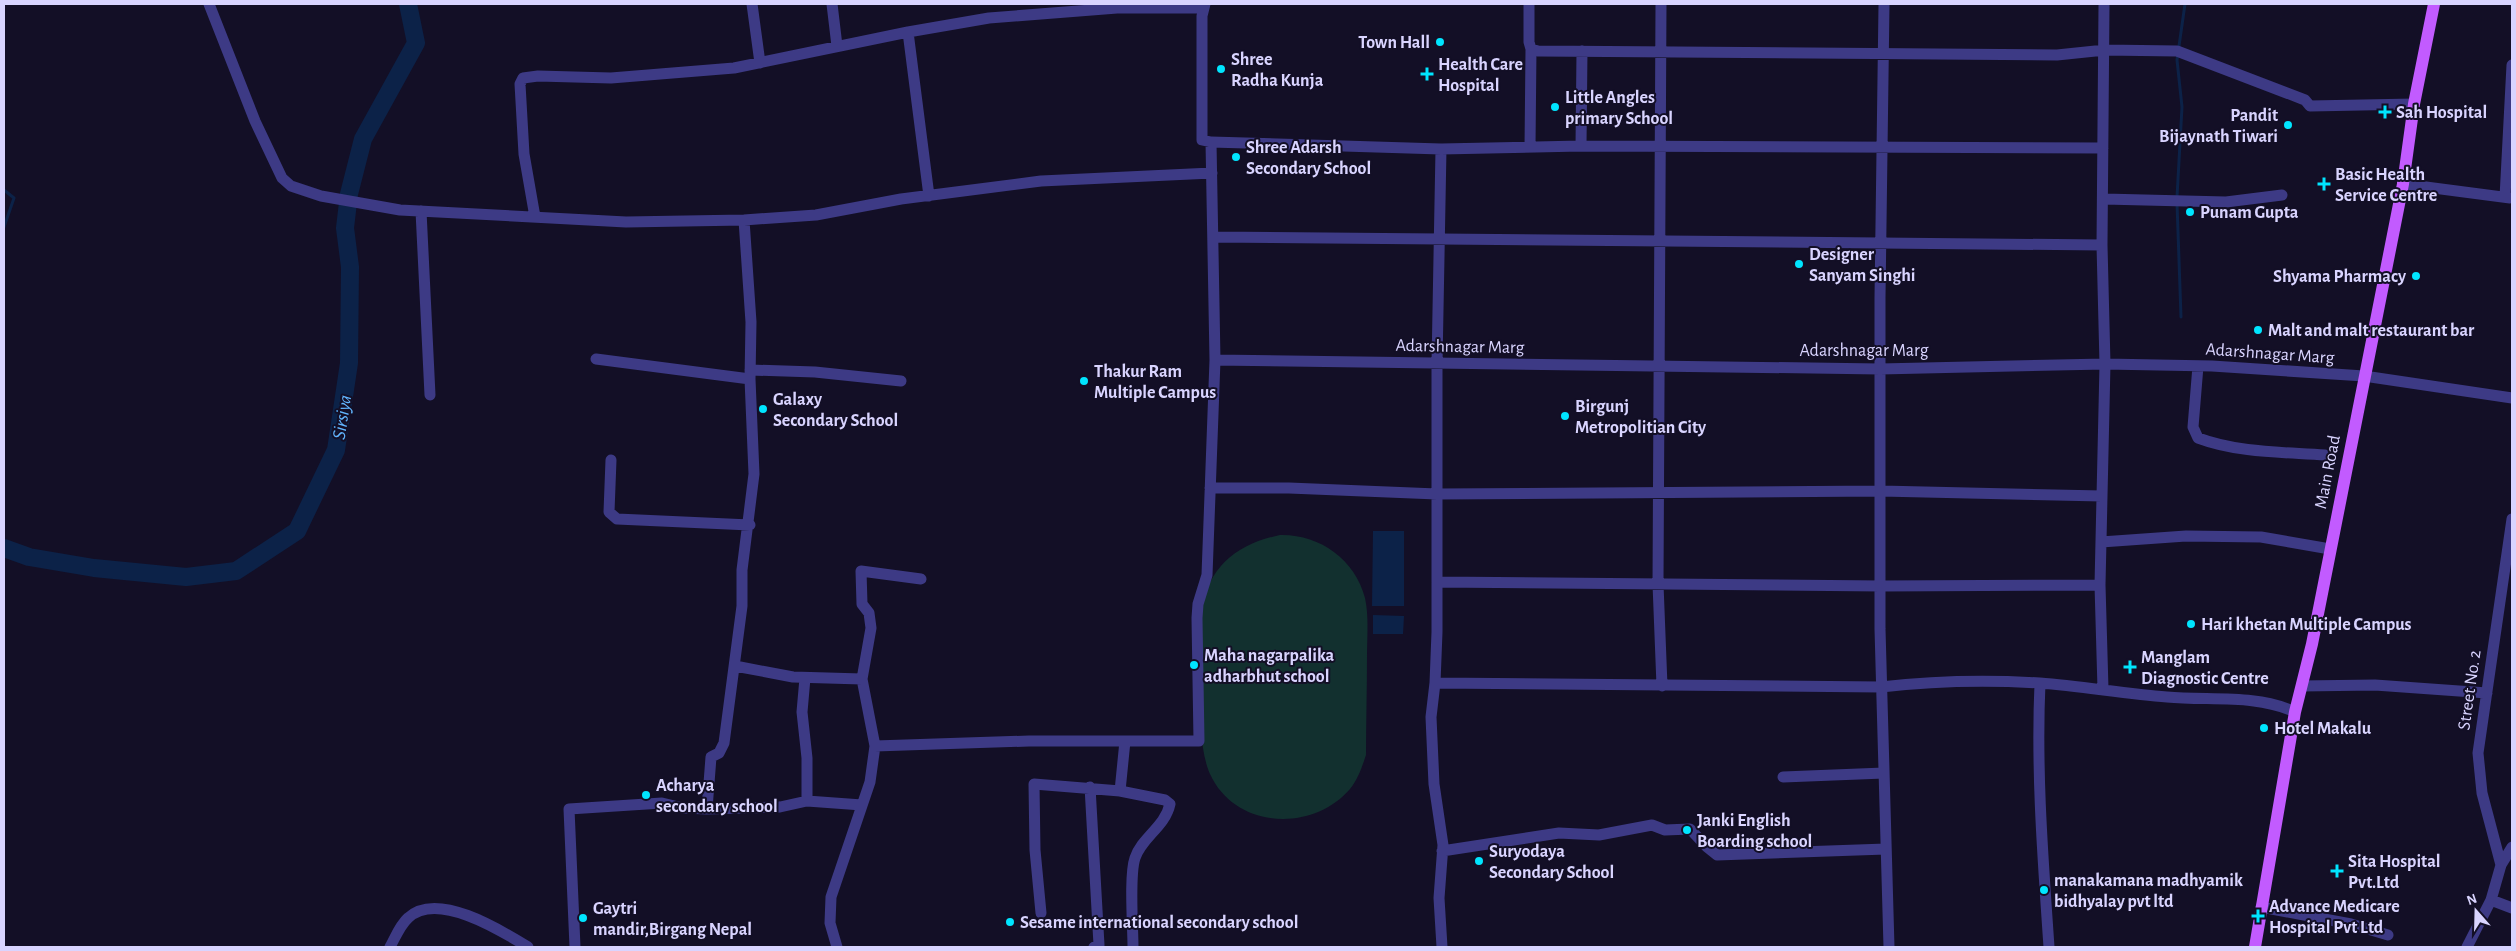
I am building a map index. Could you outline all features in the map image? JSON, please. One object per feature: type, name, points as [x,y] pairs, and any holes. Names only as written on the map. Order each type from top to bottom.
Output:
[{"type":"main road","name":"Main Road","points":[[2255,947],[2295,712],[2312,644],[2403,184],[2414,104],[2434,4]]},
{"type":"street","points":[[210,4],[255,121],[282,178],[291,186],[322,196],[400,210],[626,222],[744,220],[816,215],[929,196],[1041,181],[1212,173]]},
{"type":"street","points":[[752,4],[760,63]]},
{"type":"street","points":[[832,4],[837,46]]},
{"type":"street","points":[[1529,4],[1529,42],[1531,49],[1530,147]]},
{"type":"street","points":[[1661,4],[1658,584],[1662,686]]},
{"type":"street","points":[[1884,4],[1880,369],[1881,687],[1889,947]]},
{"type":"street","points":[[2103,689],[2100,584],[2105,364],[2102,245],[2104,199],[2104,4]]},
{"type":"street","points":[[535,216],[524,154],[520,84],[523,78],[538,76],[611,78],[701,72],[760,63],[908,32],[989,18],[1117,8],[1204,6],[1202,16],[1202,140],[1211,142],[1441,148],[1581,146],[2103,148]]},
{"type":"street","points":[[908,32],[929,196]]},
{"type":"street","points":[[1531,49],[1883,55],[2057,55],[2105,50],[2181,52],[2305,100],[2310,106],[2414,104]]},
{"type":"street","points":[[1581,146],[1582,51]]},
{"type":"street","points":[[2403,184],[2509,198],[2512,65]]},
{"type":"street","points":[[875,746],[1199,741],[1197,618],[1198,604],[1207,575],[1215,360],[1211,142]]},
{"type":"street","points":[[1441,148],[1438,240],[1437,582],[1435,683],[1431,717],[1434,784],[1442,851],[1439,898],[1442,947]]},
{"type":"street","points":[[2104,199],[2172,199],[2226,202],[2282,195]]},
{"type":"street","points":[[421,211],[430,394]]},
{"type":"street","points":[[706,809],[711,757],[719,753],[724,743],[742,606],[742,570],[750,525],[754,474],[750,374],[751,322],[744,220]]},
{"type":"street","points":[[1214,237],[2102,245]]},
{"type":"street","points":[[596,359],[750,374],[816,372],[901,381]]},
{"type":"street","name":"Adarshnagar Marg","points":[[1215,360],[1880,369],[2105,364],[2198,366],[2364,376],[2512,398]]},
{"type":"street","points":[[2198,366],[2193,427],[2198,438],[2218,446],[2244,450],[2325,455]]},
{"type":"street","points":[[611,460],[609,512],[617,519],[750,525]]},
{"type":"street","points":[[1210,488],[1289,488],[1437,494],[1880,491],[2102,496]]},
{"type":"street","name":"Street No. 2","points":[[2501,865],[2479,774],[2478,753],[2512,519]]},
{"type":"street","points":[[2101,542],[2186,536],[2261,537],[2330,549]]},
{"type":"street","points":[[837,947],[830,923],[831,897],[870,782],[875,746],[862,679],[871,628],[869,613],[862,604],[861,571],[920,579]]},
{"type":"street","points":[[1437,582],[1881,586],[2100,584]]},
{"type":"street","points":[[735,666],[805,678],[862,679]]},
{"type":"street","points":[[805,678],[802,712],[807,758],[807,801]]},
{"type":"street","points":[[1435,683],[1881,687],[1922,682],[2040,683],[2168,698],[2241,700],[2286,708],[2295,712]]},
{"type":"street","points":[[2040,683],[2038,734],[2040,802],[2049,947]]},
{"type":"street","points":[[2302,686],[2375,685],[2487,693]]},
{"type":"street","points":[[1120,791],[1125,741]]},
{"type":"street","points":[[1784,777],[1884,774]]},
{"type":"street","points":[[1041,913],[1035,850],[1034,784],[1090,787],[1165,800],[1170,804],[1162,824],[1141,846],[1134,860],[1133,947]]},
{"type":"street","points":[[1090,787],[1099,945],[1094,947]]},
{"type":"street","points":[[575,947],[569,808],[662,803],[683,808],[706,809],[780,806],[807,801],[862,805]]},
{"type":"street","points":[[1442,851],[1559,833],[1599,835],[1652,825],[1665,830],[1690,829],[1706,847],[1717,855],[1886,849]]},
{"type":"street","points":[[2467,947],[2491,900],[2501,865],[2511,852]]},
{"type":"street","points":[[2491,900],[2512,908]]},
{"type":"street","points":[[2261,908],[2351,924],[2388,935]]},
{"type":"street","points":[[390,947],[408,917],[423,910],[466,914],[497,928],[528,947]]},
{"type":"green space","points":[[1280,535],[1308,539],[1321,544],[1344,561],[1360,584],[1365,598],[1367,619],[1366,755],[1360,773],[1353,785],[1334,803],[1316,813],[1296,818],[1275,819],[1255,815],[1237,806],[1222,792],[1210,774],[1205,759],[1200,718],[1201,611],[1211,581],[1227,560],[1251,544]]},
{"type":"water","points":[[1373,531],[1404,531],[1404,606],[1372,606]]},
{"type":"water","points":[[1373,615],[1404,616],[1403,634],[1373,634]]},
{"type":"waterway","name":"Sirsiya","points":[[4,548],[29,557],[94,568],[186,577],[236,571],[297,531],[336,450],[349,363],[350,267],[345,228],[349,194],[363,139],[416,43],[408,4]]},
{"type":"waterway","points":[[2177,197],[2182,107],[2177,60],[2185,4]]},
{"type":"waterway","points":[[4,190],[14,198],[4,227]]},
{"type":"waterway","points":[[2177,203],[2181,317]]},
{"type":"place","name":"Town Hall","points":[[1440,42]]},
{"type":"place","name":"Shree Radha Kunja","points":[[1221,69]]},
{"type":"place","name":"Health Care Hospital","points":[[1427,74]]},
{"type":"place","name":"Little Angles primary School","points":[[1555,107]]},
{"type":"place","name":"Sah Hospital","points":[[2385,112]]},
{"type":"place","name":"Pandit Bijaynath Tiwari","points":[[2288,125]]},
{"type":"place","name":"Shree Adarsh Secondary School","points":[[1236,157]]},
{"type":"place","name":"Basic Health Service Centre","points":[[2324,184]]},
{"type":"place","name":"Punam Gupta","points":[[2190,212]]},
{"type":"place","name":"Designer Sanyam Singhi","points":[[1799,264]]},
{"type":"place","name":"Shyama Pharmacy","points":[[2416,276]]},
{"type":"place","name":"Malt and malt restaurant bar","points":[[2258,330]]},
{"type":"place","name":"Thakur Ram Multiple Campus","points":[[1084,381]]},
{"type":"place","name":"Galaxy Secondary School","points":[[763,409]]},
{"type":"place","name":"Birgunj Metropolitian City","points":[[1565,416]]},
{"type":"place","name":"Hari khetan Multiple Campus","points":[[2191,624]]},
{"type":"place","name":"Maha nagarpalika adharbhut school","points":[[1194,665]]},
{"type":"place","name":"Manglam Diagnostic Centre","points":[[2130,667]]},
{"type":"place","name":"Hotel Makalu","points":[[2264,728]]},
{"type":"place","name":"Acharya secondary school","points":[[646,795]]},
{"type":"place","name":"Janki English Boarding school","points":[[1687,830]]},
{"type":"place","name":"Suryodaya Secondary School","points":[[1479,861]]},
{"type":"place","name":"Sita Hospital Pvt.Ltd","points":[[2337,871]]},
{"type":"place","name":"manakamana madhyamik bidhyalay pvt ltd","points":[[2044,890]]},
{"type":"place","name":"Advance Medicare Hospital Pvt Ltd","points":[[2258,916]]},
{"type":"place","name":"Gaytri mandir,Birgang Nepal","points":[[583,918]]},
{"type":"place","name":"Sesame international secondary school","points":[[1010,922]]}]
